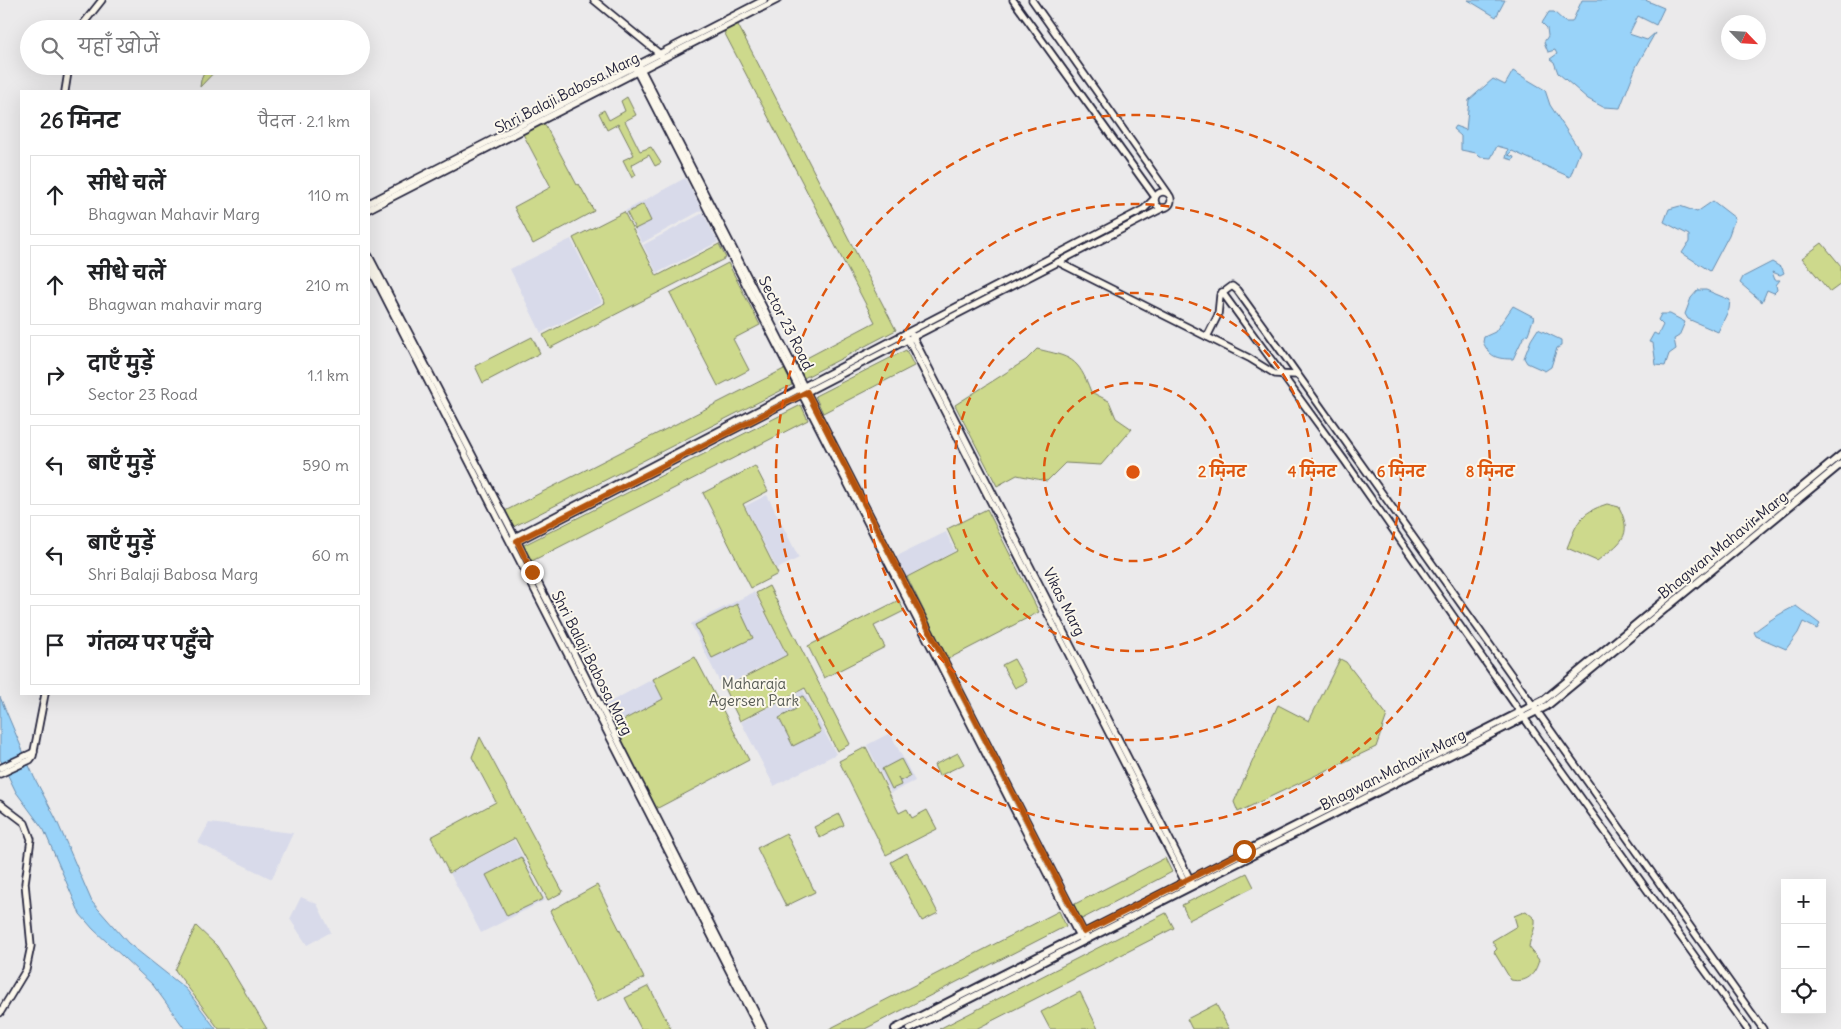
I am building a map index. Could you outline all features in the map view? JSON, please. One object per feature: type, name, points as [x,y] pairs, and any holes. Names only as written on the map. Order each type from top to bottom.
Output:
[{"type":"main road","name":"Bhagwan Mahavir Marg","points":[[910,1029],[1083,937],[1190,886],[1525,718],[1624,633],[1841,455]]},
{"type":"main road","name":"Bhagwan Mahavir Marg","points":[[1187,880],[1521,711],[1547,706],[1841,464]]},
{"type":"main road","points":[[894,1029],[1083,937],[1187,880]]},
{"type":"street","points":[[86,20],[102,0]]},
{"type":"street","points":[[594,0],[662,56]]},
{"type":"street","name":"Shri Balaji Babosa Marg","points":[[370,208],[638,69],[764,0]]},
{"type":"street","name":"Shri Balaji Babosa Marg","points":[[662,56],[777,0]]},
{"type":"street","points":[[1013,0],[1155,198],[1157,206],[1163,208]]},
{"type":"street","points":[[909,335],[1058,263],[1170,204],[1171,198],[1168,193],[1032,0]]},
{"type":"street","name":"Shri Balaji Babosa Marg","points":[[370,203],[638,69]]},
{"type":"street","name":"Sector 23 Road","points":[[638,69],[1083,937]]},
{"type":"street","points":[[65,90],[68,75]]},
{"type":"street","points":[[513,540],[909,335],[1146,207],[1162,191],[1168,193]]},
{"type":"street","points":[[1146,207],[1152,215]]},
{"type":"street","points":[[1054,256],[1058,263],[1249,358],[1271,373],[1297,375]]},
{"type":"street","name":"Shri Balaji Babosa Marg","points":[[370,258],[749,1003],[764,1029]]},
{"type":"street","name":"Shri Balaji Babosa Marg","points":[[370,268],[513,540]]},
{"type":"street","points":[[1207,337],[1218,316],[1219,297],[1222,292],[1232,286],[1237,290],[1763,1029]]},
{"type":"street","points":[[1222,292],[1747,1029]]},
{"type":"street","name":"Vikas Marg","points":[[909,335],[1190,886]]},
{"type":"street","points":[[1352,472],[1361,466]]},
{"type":"street","points":[[0,774],[29,758],[34,752],[45,695]]},
{"type":"street","points":[[0,768],[29,758]]},
{"type":"street","points":[[0,804],[18,817],[29,833],[31,847],[25,883],[30,957],[24,974],[0,1013]]},
{"type":"street","points":[[0,809],[15,819],[29,833]]},
{"type":"street","name":"Shri Balaji Babosa Marg","points":[[749,1003],[759,1029]]},
{"type":"shaded area","points":[[685,178],[702,210],[642,243],[625,211]]},
{"type":"shaded area","points":[[703,213],[718,242],[657,273],[643,245]]},
{"type":"shaded area","points":[[571,239],[602,302],[541,333],[510,269]]},
{"type":"shaded area","points":[[767,495],[799,558],[777,569],[745,506]]},
{"type":"shaded area","points":[[946,532],[955,551],[906,577],[897,556]]},
{"type":"shaded area","points":[[754,592],[786,655],[722,687],[691,624]]},
{"type":"shaded area","points":[[653,679],[663,699],[614,725],[604,705]]},
{"type":"shaded area","points":[[803,690],[836,754],[774,786],[741,722]]},
{"type":"shaded area","points":[[890,733],[915,781],[891,793],[867,745]]},
{"type":"shaded area","points":[[209,823],[293,833],[272,879],[198,843]]},
{"type":"shaded area","points":[[514,840],[545,900],[481,933],[450,873]]},
{"type":"shaded area","points":[[301,897],[317,904],[331,932],[307,945],[290,919]]},
{"type":"green space","points":[[737,23],[896,330],[804,378],[797,363],[875,322],[723,30]]},
{"type":"green space","points":[[203,75],[211,75],[200,87]]},
{"type":"green space","points":[[627,97],[636,115],[625,121],[640,151],[651,147],[661,163],[655,166],[649,155],[631,165],[636,175],[632,178],[623,160],[634,155],[618,124],[607,130],[599,113],[604,110],[609,120],[625,111],[621,101]]},
{"type":"green space","points":[[544,123],[577,185],[579,184],[594,211],[533,244],[514,207],[551,187],[523,134]]},
{"type":"green space","points":[[643,204],[651,221],[635,229],[627,213]]},
{"type":"green space","points":[[624,212],[657,276],[719,244],[726,258],[550,348],[543,335],[605,303],[573,238]]},
{"type":"green space","points":[[1822,243],[1841,266],[1841,284],[1830,292],[1802,258]]},
{"type":"green space","points":[[728,263],[760,325],[733,339],[749,370],[718,386],[670,293]]},
{"type":"green space","points":[[532,337],[540,353],[483,383],[475,366]]},
{"type":"green space","points":[[1037,349],[1058,354],[1072,360],[1082,372],[1091,392],[1109,401],[1116,418],[1132,429],[1101,465],[1065,463],[1047,481],[1017,475],[997,486],[955,405],[1026,360]]},
{"type":"green space","points":[[906,350],[914,366],[823,413],[815,396]]},
{"type":"green space","points":[[784,369],[792,385],[513,527],[505,511]]},
{"type":"green space","points":[[801,405],[808,420],[530,562],[522,546]]},
{"type":"green space","points":[[755,466],[768,491],[743,504],[778,574],[751,588],[703,493]]},
{"type":"green space","points":[[1607,504],[1619,507],[1623,517],[1625,533],[1618,544],[1597,561],[1567,548],[1580,520],[1590,511]]},
{"type":"green space","points":[[987,509],[1039,612],[948,659],[907,577],[957,551],[947,529]]},
{"type":"green space","name":"Maharaja Agersen Park","points":[[769,586],[850,744],[837,751],[805,688],[740,721],[724,688],[787,655],[756,593]]},
{"type":"green space","points":[[899,600],[904,611],[874,626],[885,647],[824,678],[808,646]]},
{"type":"green space","points":[[737,604],[753,638],[712,658],[695,625]]},
{"type":"green space","points":[[695,657],[749,760],[656,809],[614,725],[663,699],[653,679]]},
{"type":"green space","points":[[1014,659],[1027,682],[1015,688],[1002,665]]},
{"type":"green space","points":[[1340,659],[1346,662],[1387,715],[1376,747],[1238,812],[1234,802],[1278,705],[1309,721]]},
{"type":"green space","points":[[803,696],[821,732],[793,746],[779,718],[796,709],[792,701]]},
{"type":"green space","points":[[480,737],[563,892],[548,900],[515,838],[449,873],[431,837],[496,802],[472,757]]},
{"type":"green space","points":[[866,747],[899,813],[907,809],[912,818],[927,810],[937,829],[886,855],[839,761]]},
{"type":"green space","points":[[958,753],[964,764],[939,776],[934,765]]},
{"type":"green space","points":[[901,759],[910,776],[900,781],[898,777],[901,785],[892,789],[882,769]]},
{"type":"green space","points":[[839,814],[844,825],[820,838],[814,827]]},
{"type":"green space","points":[[786,833],[815,892],[786,906],[757,848]]},
{"type":"green space","points":[[907,853],[938,913],[922,921],[891,862]]},
{"type":"green space","points":[[521,857],[543,899],[507,916],[486,875]]},
{"type":"green space","points":[[1165,858],[1172,872],[1080,920],[1073,905]]},
{"type":"green space","points":[[1247,873],[1254,887],[1189,920],[1182,905]]},
{"type":"green space","points":[[597,885],[644,978],[597,1001],[550,911]]},
{"type":"green space","points":[[1059,911],[1066,926],[865,1029],[829,1029]]},
{"type":"green space","points":[[1526,911],[1535,919],[1535,927],[1529,947],[1539,960],[1530,977],[1517,981],[1511,980],[1494,952],[1497,949],[1492,941],[1517,926],[1514,916]]},
{"type":"green space","points":[[1166,913],[1174,928],[976,1029],[939,1029]]},
{"type":"green space","points":[[196,926],[217,946],[267,1029],[219,1029],[175,970]]},
{"type":"green space","points":[[649,986],[671,1029],[641,1029],[625,998]]},
{"type":"green space","points":[[1080,992],[1098,1029],[1050,1029],[1041,1012]]},
{"type":"green space","points":[[1216,1004],[1229,1029],[1192,1029],[1187,1019]]},
{"type":"water","points":[[1468,0],[1505,0],[1496,17]]},
{"type":"water","points":[[1582,0],[1645,0],[1664,8],[1656,25],[1638,16],[1629,34],[1647,40],[1655,33],[1636,67],[1620,108],[1603,107],[1588,99],[1558,73],[1554,62],[1550,59],[1557,54],[1555,50],[1548,52],[1544,42],[1548,36],[1547,28],[1542,23],[1549,12],[1554,12],[1565,22],[1572,22]]},
{"type":"water","points":[[1513,71],[1545,90],[1550,105],[1580,151],[1570,177],[1512,151],[1508,155],[1514,157],[1513,160],[1506,158],[1508,149],[1497,146],[1491,158],[1480,157],[1476,153],[1461,150],[1461,136],[1453,129],[1455,126],[1466,130],[1469,100],[1493,79],[1505,85]]},
{"type":"water","points":[[1713,201],[1735,218],[1729,235],[1710,271],[1682,253],[1689,242],[1689,235],[1664,222],[1669,209],[1680,206],[1697,212]]},
{"type":"water","points":[[1772,262],[1782,268],[1784,273],[1780,275],[1772,272],[1775,280],[1780,280],[1776,285],[1777,290],[1774,293],[1767,290],[1762,302],[1740,283],[1743,277]]},
{"type":"water","points":[[1698,290],[1706,290],[1730,300],[1729,309],[1718,332],[1688,319],[1685,314],[1691,298]]},
{"type":"water","points":[[1513,306],[1534,317],[1528,334],[1523,338],[1513,359],[1498,358],[1488,351],[1483,342],[1484,337],[1495,332]]},
{"type":"water","points":[[1661,314],[1670,314],[1685,322],[1679,336],[1674,339],[1676,349],[1669,354],[1665,366],[1656,365],[1653,343],[1649,342],[1654,333],[1658,335],[1663,325],[1658,320]]},
{"type":"water","points":[[1538,329],[1561,340],[1561,346],[1557,348],[1551,367],[1545,371],[1527,363],[1524,358],[1531,340]]},
{"type":"water","points":[[1796,606],[1820,624],[1817,629],[1803,622],[1798,633],[1786,649],[1756,636],[1754,632],[1759,628]]},
{"type":"water","points":[[0,697],[34,777],[56,819],[92,902],[128,943],[186,989],[216,1029],[185,1029],[153,985],[93,929],[80,914],[44,830],[16,792],[0,759]]},
{"type":"route","points":[[532,572],[517,541],[807,392],[1084,932],[1244,851]]}]
